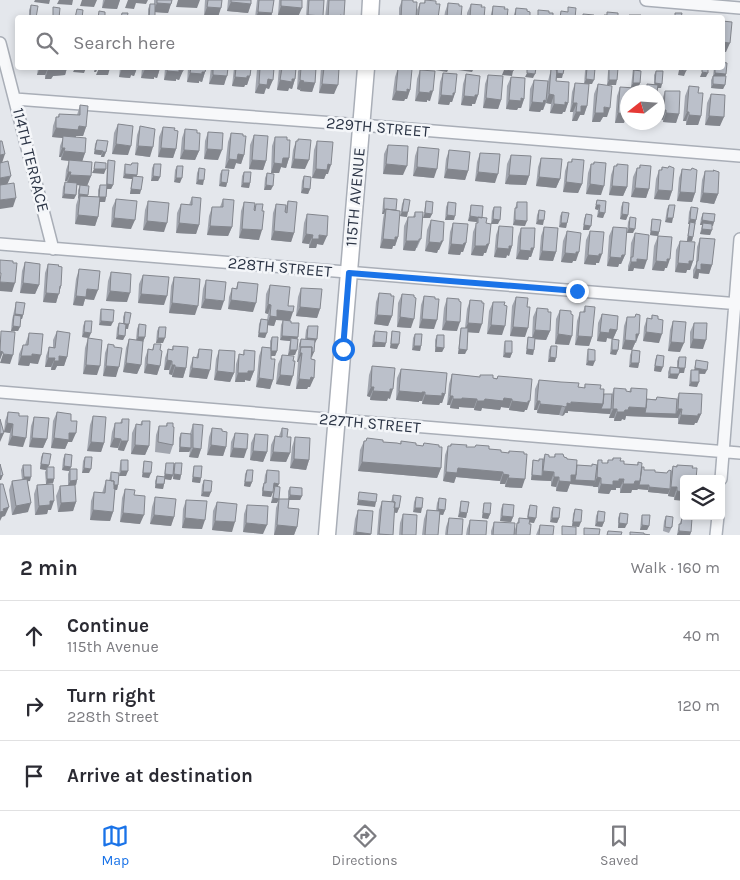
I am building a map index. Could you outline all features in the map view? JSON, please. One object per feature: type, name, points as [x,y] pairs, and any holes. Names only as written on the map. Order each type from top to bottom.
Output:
[{"type":"main road","points":[[370,15],[371,0]]},
{"type":"main road","name":"115TH AVENUE","points":[[327,535],[366,70]]},
{"type":"street","points":[[646,0],[740,8]]},
{"type":"street","name":"114TH TERRACE","points":[[0,43],[53,249]]},
{"type":"street","name":"229TH STREET","points":[[15,99],[740,156]]},
{"type":"street","points":[[721,475],[737,304],[740,239]]},
{"type":"street","name":"228TH STREET","points":[[0,244],[737,304]]},
{"type":"street","name":"227TH STREET","points":[[0,392],[740,453]]},
{"type":"street","points":[[716,535],[718,520]]},
{"type":"building","points":[[157,0],[172,0],[171,4],[157,3]]},
{"type":"building","points":[[208,0],[222,0],[221,8],[207,7]]},
{"type":"building","points":[[231,0],[251,0],[251,4],[231,2]]},
{"type":"building","points":[[259,0],[274,0],[272,13],[258,12]]},
{"type":"building","points":[[281,0],[302,0],[302,8],[281,6]]},
{"type":"building","points":[[309,0],[324,0],[323,15],[308,15]]},
{"type":"building","points":[[329,0],[345,0],[344,15],[328,15]]},
{"type":"building","points":[[402,0],[417,2],[416,15],[401,15]]},
{"type":"building","points":[[425,0],[436,1],[436,4],[440,4],[438,15],[418,15],[420,3],[425,3]]},
{"type":"building","points":[[448,3],[462,6],[461,15],[447,15]]},
{"type":"building","points":[[150,4],[155,4],[155,15],[149,15]]},
{"type":"building","points":[[471,4],[485,7],[484,15],[470,15]]},
{"type":"building","points":[[31,5],[38,6],[36,15],[30,15]]},
{"type":"building","points":[[493,6],[508,9],[507,15],[492,15]]},
{"type":"building","points":[[53,7],[60,8],[59,15],[53,15]]},
{"type":"building","points":[[568,7],[576,8],[575,15],[560,15],[561,11],[568,12]]},
{"type":"building","points":[[516,8],[527,9],[530,12],[530,15],[515,15]]},
{"type":"building","points":[[77,9],[83,10],[82,15],[76,15]]},
{"type":"building","points":[[538,10],[553,13],[553,15],[538,15]]},
{"type":"building","points":[[99,11],[105,12],[105,15],[98,15]]},
{"type":"building","points":[[607,12],[618,13],[618,15],[607,15]]},
{"type":"building","points":[[725,21],[732,22],[730,43],[725,42]]},
{"type":"building","points":[[725,63],[727,63],[726,74],[715,73],[715,70],[725,70]]},
{"type":"building","points":[[179,70],[179,72],[167,71]]},
{"type":"building","points":[[191,70],[206,70],[202,74],[190,73]]},
{"type":"building","points":[[213,70],[228,70],[227,76],[213,75]]},
{"type":"building","points":[[236,70],[251,70],[250,76],[247,76],[247,78],[235,77]]},
{"type":"building","points":[[260,70],[274,70],[273,80],[268,79],[267,85],[259,84]]},
{"type":"building","points":[[282,70],[296,70],[295,79],[292,79],[292,82],[280,80]]},
{"type":"building","points":[[301,70],[316,70],[315,83],[300,80]]},
{"type":"building","points":[[324,70],[339,70],[338,85],[322,84]]},
{"type":"building","points":[[398,70],[412,70],[410,90],[407,89],[407,92],[396,91]]},
{"type":"building","points":[[420,70],[435,71],[433,91],[430,91],[430,93],[419,92]]},
{"type":"building","points":[[527,70],[536,70],[535,74],[527,73]]},
{"type":"building","points":[[551,70],[557,70],[556,81],[569,82],[568,103],[565,102],[565,105],[554,104],[554,95],[549,94]]},
{"type":"building","points":[[557,70],[564,70],[563,74],[557,73]]},
{"type":"building","points":[[587,70],[595,70],[594,80],[586,79]]},
{"type":"building","points":[[609,70],[618,70],[617,80],[609,80]]},
{"type":"building","points":[[634,70],[641,71],[640,83],[633,83]]},
{"type":"building","points":[[656,71],[663,71],[662,84],[655,83]]},
{"type":"building","points":[[443,73],[457,74],[453,96],[441,95]]},
{"type":"building","points":[[466,74],[480,76],[478,95],[475,95],[475,97],[464,96]]},
{"type":"building","points":[[488,75],[503,76],[501,100],[486,98]]},
{"type":"building","points":[[713,76],[726,76],[725,85],[713,84]]},
{"type":"building","points":[[511,77],[525,78],[524,99],[521,98],[521,101],[509,100]]},
{"type":"building","points":[[534,80],[548,81],[546,101],[544,100],[543,103],[532,102]]},
{"type":"building","points":[[575,83],[589,84],[587,106],[581,106],[581,112],[576,112],[577,103],[573,103]]},
{"type":"building","points":[[598,84],[612,86],[610,108],[604,107],[604,113],[595,113]]},
{"type":"building","points":[[689,86],[699,87],[698,93],[703,93],[701,116],[689,115],[689,112],[687,112]]},
{"type":"building","points":[[620,87],[620,113],[618,113]]},
{"type":"building","points":[[665,91],[680,91],[679,114],[666,113]]},
{"type":"building","points":[[711,94],[725,95],[724,117],[709,116]]},
{"type":"building","points":[[80,105],[88,106],[86,127],[79,126],[78,130],[56,128],[56,117],[59,117],[59,114],[80,115]]},
{"type":"building","points":[[118,124],[133,126],[131,146],[116,144]]},
{"type":"building","points":[[140,126],[155,129],[153,147],[138,146]]},
{"type":"building","points":[[163,127],[175,128],[174,130],[178,131],[176,149],[161,148]]},
{"type":"building","points":[[185,129],[197,130],[197,133],[200,133],[199,151],[184,150]]},
{"type":"building","points":[[208,132],[223,133],[222,150],[207,149]]},
{"type":"building","points":[[231,133],[246,136],[244,155],[238,154],[237,160],[229,159]]},
{"type":"building","points":[[254,135],[268,136],[266,161],[252,160]]},
{"type":"building","points":[[63,136],[86,138],[85,153],[64,151],[65,148],[62,148]]},
{"type":"building","points":[[275,137],[287,137],[287,140],[290,140],[289,158],[283,158],[282,164],[274,163]]},
{"type":"building","points":[[298,139],[311,140],[309,160],[294,159],[296,141]]},
{"type":"building","points":[[97,140],[108,141],[106,152],[95,150]]},
{"type":"building","points":[[0,141],[2,141],[5,154],[0,155]]},
{"type":"building","points":[[317,141],[333,142],[331,165],[328,164],[327,170],[316,169]]},
{"type":"building","points":[[388,145],[408,146],[407,166],[386,164]]},
{"type":"building","points":[[418,147],[439,149],[437,169],[417,167]]},
{"type":"building","points":[[449,150],[470,152],[468,171],[447,169]]},
{"type":"building","points":[[480,153],[500,154],[498,174],[478,172]]},
{"type":"building","points":[[511,155],[531,156],[529,176],[509,175]]},
{"type":"building","points":[[541,158],[562,159],[560,179],[539,177]]},
{"type":"building","points":[[572,159],[584,160],[582,184],[566,182],[568,162],[572,162]]},
{"type":"building","points":[[69,160],[92,162],[91,176],[70,175],[71,172],[68,172]]},
{"type":"building","points":[[108,160],[115,161],[113,185],[107,184]]},
{"type":"building","points":[[8,161],[11,176],[0,178],[0,163]]},
{"type":"building","points":[[95,162],[106,163],[106,169],[94,169]]},
{"type":"building","points":[[594,162],[606,163],[604,186],[590,184],[591,164],[594,164]]},
{"type":"building","points":[[132,163],[138,163],[137,175],[125,174],[125,164],[131,165]]},
{"type":"building","points":[[154,164],[161,164],[160,177],[153,176]]},
{"type":"building","points":[[617,164],[628,165],[627,187],[612,186],[614,166],[617,166]]},
{"type":"building","points":[[640,165],[651,166],[649,189],[635,188],[637,168],[640,168]]},
{"type":"building","points":[[177,166],[183,166],[182,178],[176,178]]},
{"type":"building","points":[[669,166],[674,168],[672,191],[658,190],[659,170],[662,170],[662,167],[668,168]]},
{"type":"building","points":[[199,168],[205,169],[204,180],[198,180]]},
{"type":"building","points":[[692,168],[697,170],[695,193],[680,192],[682,169],[691,170]]},
{"type":"building","points":[[222,170],[229,170],[227,183],[221,182]]},
{"type":"building","points":[[713,170],[719,172],[718,194],[703,193],[705,171]]},
{"type":"building","points":[[244,172],[251,172],[250,183],[243,183]]},
{"type":"building","points":[[267,173],[274,174],[273,186],[266,185]]},
{"type":"building","points":[[133,176],[143,177],[141,190],[131,189]]},
{"type":"building","points":[[304,176],[311,177],[310,189],[303,188]]},
{"type":"building","points":[[65,182],[77,183],[76,195],[64,194]]},
{"type":"building","points":[[14,183],[16,198],[0,200],[0,185]]},
{"type":"building","points":[[80,185],[89,186],[88,195],[79,194]]},
{"type":"building","points":[[100,185],[107,185],[106,197],[99,197]]},
{"type":"building","points":[[80,196],[100,197],[98,217],[78,215]]},
{"type":"building","points":[[192,197],[201,198],[199,225],[179,223],[181,204],[192,205]]},
{"type":"building","points":[[384,198],[397,199],[396,210],[384,209]]},
{"type":"building","points":[[116,199],[137,201],[135,220],[114,218]]},
{"type":"building","points":[[223,199],[234,200],[232,227],[210,226],[212,207],[223,207]]},
{"type":"building","points":[[404,199],[410,200],[408,212],[402,212]]},
{"type":"building","points":[[597,200],[606,201],[605,213],[599,212],[600,205],[596,205]]},
{"type":"building","points":[[148,201],[169,203],[167,223],[147,221]]},
{"type":"building","points":[[288,201],[297,202],[294,233],[274,231],[276,204],[286,205],[285,212],[287,213]]},
{"type":"building","points":[[426,201],[433,202],[432,214],[425,213]]},
{"type":"building","points":[[244,202],[255,203],[255,211],[256,204],[263,204],[262,230],[242,229]]},
{"type":"building","points":[[448,202],[456,203],[455,216],[447,215]]},
{"type":"building","points":[[517,202],[527,202],[527,221],[515,220]]},
{"type":"building","points":[[623,202],[629,203],[628,215],[622,214]]},
{"type":"building","points":[[471,205],[483,206],[482,218],[470,216]]},
{"type":"building","points":[[669,205],[675,205],[673,218],[667,218]]},
{"type":"building","points":[[494,207],[501,207],[500,220],[493,219]]},
{"type":"building","points":[[691,207],[698,208],[696,220],[690,219]]},
{"type":"building","points":[[386,209],[400,211],[398,237],[395,237],[395,240],[383,239]]},
{"type":"building","points":[[539,210],[545,211],[544,220],[538,220]]},
{"type":"building","points":[[415,212],[423,212],[421,239],[419,241],[406,241],[408,217],[415,217]]},
{"type":"building","points":[[562,212],[569,213],[567,223],[561,223]]},
{"type":"building","points":[[703,213],[715,214],[714,222],[702,220]]},
{"type":"building","points":[[307,214],[328,216],[327,236],[319,235],[319,239],[312,239],[313,235],[306,234]]},
{"type":"building","points":[[586,214],[592,215],[591,226],[584,225]]},
{"type":"building","points":[[478,217],[487,218],[486,223],[491,224],[489,244],[486,246],[475,246]]},
{"type":"building","points":[[630,217],[636,218],[635,229],[629,228]]},
{"type":"building","points":[[652,219],[661,220],[659,232],[651,231]]},
{"type":"building","points":[[431,220],[444,222],[443,241],[441,243],[429,242]]},
{"type":"building","points":[[690,222],[695,223],[693,237],[688,236]]},
{"type":"building","points":[[453,223],[468,224],[466,243],[463,245],[451,244]]},
{"type":"building","points":[[703,223],[712,224],[712,230],[702,229]]},
{"type":"building","points":[[499,226],[513,227],[512,246],[509,246],[509,249],[497,248]]},
{"type":"building","points":[[544,227],[558,228],[556,252],[542,251]]},
{"type":"building","points":[[613,227],[627,228],[625,255],[622,255],[621,258],[610,257]]},
{"type":"building","points":[[521,228],[535,228],[534,248],[531,248],[531,251],[520,250]]},
{"type":"building","points":[[567,231],[581,233],[579,252],[576,252],[576,254],[565,253]]},
{"type":"building","points":[[590,231],[604,232],[602,254],[599,254],[599,256],[588,255]]},
{"type":"building","points":[[635,233],[649,235],[647,260],[637,259],[637,262],[631,262]]},
{"type":"building","points":[[658,236],[672,237],[670,259],[667,259],[667,262],[656,261]]},
{"type":"building","points":[[700,238],[715,239],[712,265],[701,264],[701,270],[696,269]]},
{"type":"building","points":[[680,241],[695,242],[693,261],[689,261],[689,264],[678,263]]},
{"type":"building","points":[[0,260],[17,263],[15,283],[0,282]]},
{"type":"building","points":[[25,262],[40,264],[39,285],[23,283]]},
{"type":"building","points":[[48,264],[62,267],[59,294],[46,293]]},
{"type":"building","points":[[79,269],[100,271],[98,290],[87,289],[86,297],[76,296]]},
{"type":"building","points":[[111,272],[131,274],[130,293],[110,291]]},
{"type":"building","points":[[143,275],[169,277],[167,296],[141,294]]},
{"type":"building","points":[[174,277],[200,279],[198,306],[172,303]]},
{"type":"building","points":[[206,280],[226,282],[224,301],[205,299]]},
{"type":"building","points":[[238,282],[258,284],[256,303],[231,300],[232,288],[237,289]]},
{"type":"building","points":[[270,285],[290,287],[288,306],[294,306],[293,312],[277,310],[277,317],[270,316],[271,305],[268,304]]},
{"type":"building","points":[[301,288],[322,289],[320,309],[300,307]]},
{"type":"building","points":[[379,293],[394,296],[392,316],[377,315]]},
{"type":"building","points":[[402,294],[414,295],[416,298],[414,319],[400,317]]},
{"type":"building","points":[[424,296],[439,299],[437,320],[422,319]]},
{"type":"building","points":[[516,297],[528,298],[527,307],[530,307],[528,328],[513,327]]},
{"type":"building","points":[[447,298],[459,299],[461,302],[460,322],[446,321]]},
{"type":"building","points":[[470,300],[482,301],[484,303],[482,324],[468,323]]},
{"type":"building","points":[[16,302],[25,303],[23,315],[15,314]]},
{"type":"building","points":[[493,302],[505,302],[504,305],[507,306],[505,326],[491,325]]},
{"type":"building","points":[[585,306],[595,307],[592,337],[578,336],[580,312],[585,312]]},
{"type":"building","points":[[537,308],[548,309],[548,312],[551,312],[550,331],[535,330]]},
{"type":"building","points":[[101,309],[114,310],[113,322],[101,321]]},
{"type":"building","points":[[560,310],[571,311],[573,315],[572,336],[558,334]]},
{"type":"building","points":[[125,312],[131,313],[129,324],[124,324]]},
{"type":"building","points":[[602,314],[618,316],[617,330],[610,329],[609,333],[600,332]]},
{"type":"building","points":[[636,314],[640,315],[639,334],[636,334],[636,341],[625,340],[627,317],[635,317]]},
{"type":"building","points":[[14,315],[21,316],[20,327],[13,326]]},
{"type":"building","points":[[652,315],[658,316],[658,319],[663,320],[662,334],[646,332],[647,318],[652,319]]},
{"type":"building","points":[[261,319],[268,320],[267,333],[259,333]]},
{"type":"building","points":[[283,320],[299,323],[298,337],[282,336]]},
{"type":"building","points":[[85,321],[92,321],[91,333],[84,332]]},
{"type":"building","points":[[673,321],[686,322],[684,343],[671,342]]},
{"type":"building","points":[[119,323],[126,324],[125,336],[118,335]]},
{"type":"building","points":[[694,323],[707,323],[706,340],[693,339]]},
{"type":"building","points":[[139,324],[146,325],[145,337],[138,337]]},
{"type":"building","points":[[308,326],[318,326],[317,339],[307,338]]},
{"type":"building","points":[[159,327],[166,327],[165,338],[158,338]]},
{"type":"building","points":[[461,328],[468,328],[467,350],[459,349]]},
{"type":"building","points":[[1,331],[15,332],[13,355],[3,354],[0,351]]},
{"type":"building","points":[[57,331],[70,333],[67,357],[59,356],[59,361],[54,361],[55,358],[48,358],[49,347],[55,348]]},
{"type":"building","points":[[375,331],[387,332],[386,343],[374,342]]},
{"type":"building","points":[[392,331],[400,332],[399,344],[391,344]]},
{"type":"building","points":[[29,333],[43,334],[41,355],[21,356],[23,345],[28,345]]},
{"type":"building","points":[[415,334],[422,334],[421,346],[414,346]]},
{"type":"building","points":[[437,335],[444,335],[444,348],[436,347]]},
{"type":"building","points":[[272,337],[278,337],[277,351],[271,351]]},
{"type":"building","points":[[528,337],[535,338],[534,350],[527,349]]},
{"type":"building","points":[[88,338],[102,340],[100,366],[86,365]]},
{"type":"building","points":[[291,338],[298,339],[297,350],[290,350]]},
{"type":"building","points":[[129,339],[143,341],[141,365],[126,363]]},
{"type":"building","points":[[301,339],[315,340],[314,352],[312,352],[312,347],[300,347]]},
{"type":"building","points":[[612,339],[619,340],[618,350],[612,350]]},
{"type":"building","points":[[505,341],[512,341],[512,353],[505,353]]},
{"type":"building","points":[[108,344],[122,348],[119,367],[106,366]]},
{"type":"building","points":[[154,344],[161,344],[160,366],[147,364],[148,349],[153,350]]},
{"type":"building","points":[[173,346],[188,347],[186,368],[175,367],[175,365],[172,365],[172,361],[167,360],[168,349],[173,350]]},
{"type":"building","points":[[551,346],[557,346],[556,358],[550,357]]},
{"type":"building","points":[[262,347],[271,348],[271,359],[275,359],[273,380],[259,378]]},
{"type":"building","points":[[301,347],[312,347],[311,359],[315,360],[314,378],[311,377],[310,380],[299,379]]},
{"type":"building","points":[[199,349],[212,350],[210,370],[192,368],[193,357],[198,358]]},
{"type":"building","points":[[588,349],[595,350],[595,361],[588,361]]},
{"type":"building","points":[[219,350],[235,351],[234,373],[217,371]]},
{"type":"building","points":[[244,350],[255,351],[254,371],[238,373],[239,354],[244,355]]},
{"type":"building","points":[[632,350],[640,351],[639,363],[631,363]]},
{"type":"building","points":[[282,355],[294,356],[293,376],[280,375]]},
{"type":"building","points":[[657,355],[664,356],[663,367],[655,366]]},
{"type":"building","points":[[679,357],[686,357],[685,368],[678,368]]},
{"type":"building","points":[[696,360],[708,362],[707,370],[695,368]]},
{"type":"building","points":[[372,366],[395,368],[393,389],[390,389],[390,392],[373,391],[374,387],[371,387]]},
{"type":"building","points":[[670,367],[680,368],[679,374],[670,374]]},
{"type":"building","points":[[401,369],[447,373],[445,394],[442,393],[442,396],[425,395],[425,392],[399,391]]},
{"type":"building","points":[[691,370],[699,370],[699,382],[691,382]]},
{"type":"building","points":[[452,374],[480,377],[480,375],[493,375],[493,378],[497,379],[498,376],[532,379],[530,401],[528,403],[504,398],[503,401],[453,399],[453,396],[450,396]]},
{"type":"building","points":[[539,380],[579,383],[578,387],[585,388],[585,384],[601,385],[600,389],[604,389],[603,404],[571,402],[571,404],[567,403],[565,407],[540,404],[540,401],[537,401]]},
{"type":"building","points":[[614,388],[626,389],[626,391],[631,392],[631,388],[647,389],[646,408],[629,407],[624,412],[617,412],[617,409],[613,409]]},
{"type":"building","points":[[679,393],[702,394],[701,414],[698,414],[698,416],[681,415],[682,409],[678,409]]},
{"type":"building","points":[[604,394],[612,394],[611,409],[601,409]]},
{"type":"building","points":[[657,397],[677,399],[676,414],[645,413],[647,399],[656,400]]},
{"type":"building","points":[[8,412],[19,413],[19,416],[28,416],[26,438],[12,436],[13,424],[7,423]]},
{"type":"building","points":[[57,412],[71,414],[71,421],[77,421],[76,433],[69,433],[69,440],[54,438]]},
{"type":"building","points":[[93,416],[106,417],[104,443],[91,442]]},
{"type":"building","points":[[34,417],[49,418],[47,439],[32,438]]},
{"type":"building","points":[[0,419],[4,433],[0,434]]},
{"type":"building","points":[[122,419],[129,419],[128,441],[114,438],[115,423],[122,423]]},
{"type":"building","points":[[142,421],[150,421],[149,446],[135,445],[136,424],[142,425]]},
{"type":"building","points":[[167,423],[173,423],[173,445],[158,442],[159,426],[167,426]]},
{"type":"building","points":[[193,424],[203,425],[201,449],[193,448]]},
{"type":"building","points":[[212,428],[222,429],[222,431],[227,432],[226,447],[211,445]]},
{"type":"building","points":[[282,428],[288,429],[287,437],[291,437],[290,453],[273,452],[275,436],[282,437]]},
{"type":"building","points":[[181,433],[191,434],[191,448],[180,447]]},
{"type":"building","points":[[235,433],[248,434],[247,449],[233,448]]},
{"type":"building","points":[[255,434],[268,435],[267,452],[253,451]]},
{"type":"building","points":[[295,437],[310,438],[309,460],[294,459]]},
{"type":"building","points":[[367,438],[401,444],[401,441],[423,446],[424,443],[439,445],[439,447],[442,447],[441,468],[362,462],[364,441]]},
{"type":"building","points":[[451,444],[467,445],[466,447],[475,447],[476,445],[489,446],[489,449],[509,453],[509,451],[524,452],[524,454],[527,454],[525,479],[508,478],[509,475],[503,474],[503,472],[458,468],[457,473],[446,472],[448,446],[451,446]]},
{"type":"building","points":[[43,453],[51,454],[49,465],[41,464]]},
{"type":"building","points":[[65,454],[72,455],[71,467],[64,466]]},
{"type":"building","points":[[545,454],[549,455],[549,457],[555,457],[555,454],[563,454],[567,459],[577,460],[576,475],[571,475],[571,482],[559,481],[559,477],[554,477],[554,472],[543,471]]},
{"type":"building","points":[[85,457],[92,457],[91,469],[84,468]]},
{"type":"building","points":[[613,458],[621,458],[620,461],[624,461],[624,464],[638,465],[638,462],[642,463],[640,481],[635,481],[634,484],[623,484],[624,479],[619,479],[619,481],[613,481],[613,485],[601,484],[601,478],[597,477],[598,460],[602,460],[602,463],[608,463],[608,460],[613,460]]},
{"type":"building","points":[[539,459],[543,459],[542,476],[532,475],[533,460],[539,461]]},
{"type":"building","points":[[121,460],[128,460],[128,471],[121,471]]},
{"type":"building","points":[[144,461],[152,462],[151,473],[143,473]]},
{"type":"building","points":[[166,463],[174,463],[173,475],[165,474]]},
{"type":"building","points":[[175,463],[182,463],[181,475],[174,474]]},
{"type":"building","points":[[0,464],[3,475],[0,476]]},
{"type":"building","points":[[592,464],[597,465],[595,481],[575,480],[577,465],[592,466]]},
{"type":"building","points":[[23,465],[31,465],[31,477],[24,477]]},
{"type":"building","points":[[677,465],[697,468],[696,475],[680,475],[680,491],[677,491],[677,487],[671,487],[673,466],[677,467]]},
{"type":"building","points":[[194,466],[202,466],[201,478],[193,477]]},
{"type":"building","points":[[47,467],[54,467],[54,479],[47,479]]},
{"type":"building","points":[[642,467],[644,467],[644,470],[655,470],[655,472],[667,473],[670,470],[670,489],[639,485]]},
{"type":"building","points":[[70,469],[77,469],[77,480],[70,481]]},
{"type":"building","points":[[247,470],[253,470],[252,482],[245,482]]},
{"type":"building","points":[[267,470],[279,471],[279,484],[274,483],[273,492],[263,491]]},
{"type":"building","points":[[111,472],[119,473],[118,485],[114,485],[114,481],[111,481]]},
{"type":"building","points":[[157,476],[165,477],[164,484],[156,484]]},
{"type":"building","points":[[27,479],[31,503],[16,506],[12,481]]},
{"type":"building","points":[[106,480],[114,481],[113,512],[93,510],[94,492],[105,493]]},
{"type":"building","points":[[204,480],[212,481],[211,492],[203,492]]},
{"type":"building","points":[[0,484],[3,484],[9,507],[0,512]]},
{"type":"building","points":[[53,484],[54,501],[50,501],[50,505],[39,506],[37,485]]},
{"type":"building","points":[[75,485],[76,502],[61,503],[60,486]]},
{"type":"building","points":[[275,486],[280,487],[279,499],[273,498]]},
{"type":"building","points":[[290,487],[302,488],[302,496],[290,495]]},
{"type":"building","points":[[125,489],[135,490],[134,495],[145,496],[144,515],[123,513]]},
{"type":"building","points":[[359,492],[377,494],[376,502],[358,500]]},
{"type":"building","points":[[393,495],[401,496],[399,508],[394,508]]},
{"type":"building","points":[[155,497],[176,499],[174,517],[154,515]]},
{"type":"building","points":[[416,497],[423,498],[422,508],[415,508]]},
{"type":"building","points":[[439,498],[446,499],[445,510],[438,509]]},
{"type":"building","points":[[279,499],[289,499],[288,508],[299,509],[297,527],[277,525]]},
{"type":"building","points":[[186,500],[207,501],[205,520],[185,518]]},
{"type":"building","points":[[382,501],[395,502],[393,535],[379,534]]},
{"type":"building","points":[[461,501],[469,502],[467,513],[460,512]]},
{"type":"building","points":[[217,502],[237,504],[235,522],[215,521]]},
{"type":"building","points":[[484,503],[491,503],[490,514],[483,513]]},
{"type":"building","points":[[503,504],[514,505],[513,517],[502,516]]},
{"type":"building","points":[[247,505],[268,506],[267,525],[246,523]]},
{"type":"building","points":[[530,505],[537,506],[536,518],[528,517]]},
{"type":"building","points":[[553,507],[560,508],[559,518],[552,518]]},
{"type":"building","points":[[575,509],[582,510],[581,522],[573,522]]},
{"type":"building","points":[[358,510],[373,511],[371,534],[356,532]]},
{"type":"building","points":[[427,510],[440,511],[438,535],[425,535]]},
{"type":"building","points":[[598,511],[605,512],[604,522],[597,522]]},
{"type":"building","points":[[620,513],[628,514],[627,524],[619,523]]},
{"type":"building","points":[[403,514],[417,515],[416,535],[402,535]]},
{"type":"building","points":[[642,515],[650,515],[649,526],[642,525]]},
{"type":"building","points":[[666,516],[673,517],[671,528],[665,527]]},
{"type":"building","points":[[449,518],[463,519],[462,535],[447,535]]},
{"type":"building","points":[[519,518],[530,519],[530,535],[516,535]]},
{"type":"building","points":[[470,520],[487,521],[486,535],[469,535]]},
{"type":"building","points":[[682,520],[692,520],[691,532],[679,531],[679,524],[681,524]]},
{"type":"building","points":[[494,522],[515,523],[514,535],[493,535]]},
{"type":"building","points":[[540,525],[554,526],[553,535],[539,535]]},
{"type":"building","points":[[562,526],[576,527],[576,535],[562,535]]},
{"type":"building","points":[[584,528],[600,529],[599,535],[584,535]]},
{"type":"building","points":[[608,531],[622,532],[621,535],[607,535]]},
{"type":"building","points":[[630,532],[644,533],[650,535],[630,535]]},
{"type":"route","points":[[343,349],[349,273],[577,291]]}]
